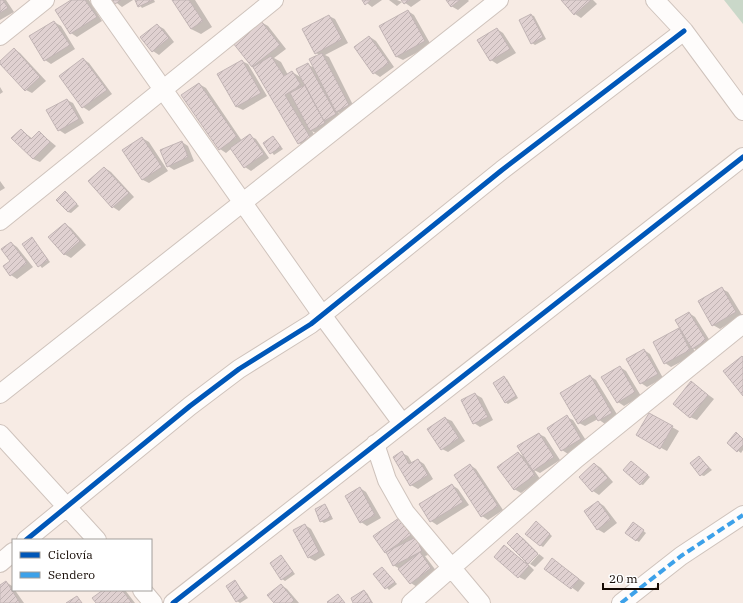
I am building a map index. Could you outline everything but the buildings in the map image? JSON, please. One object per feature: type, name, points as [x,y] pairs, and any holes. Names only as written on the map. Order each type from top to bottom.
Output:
[{"type":"street","points":[[0,36],[45,0]]},
{"type":"street","points":[[100,0],[322,315],[402,423]]},
{"type":"street","points":[[0,221],[274,0]]},
{"type":"street","points":[[0,394],[499,0]]},
{"type":"street","points":[[655,0],[684,31],[743,111]]},
{"type":"street","points":[[27,539],[190,406],[239,370],[277,347],[322,315],[502,170],[684,31]]},
{"type":"street","points":[[173,603],[743,157]]},
{"type":"street","points":[[411,603],[576,459],[743,324]]},
{"type":"street","points":[[0,434],[96,539]]},
{"type":"street","points":[[375,444],[387,480],[405,512],[481,603]]},
{"type":"street","points":[[621,603],[681,556],[743,516]]},
{"type":"street","points":[[0,563],[12,553]]},
{"type":"street","points":[[143,591],[153,603]]},
{"type":"green space","points":[[724,0],[743,0],[743,24]]},
{"type":"marked path","points":[[621,603],[681,556],[743,515]]},
{"type":"cycle path","points":[[27,539],[190,406],[239,369],[311,324],[502,170],[684,31]]},
{"type":"cycle path","points":[[173,603],[743,157]]}]
